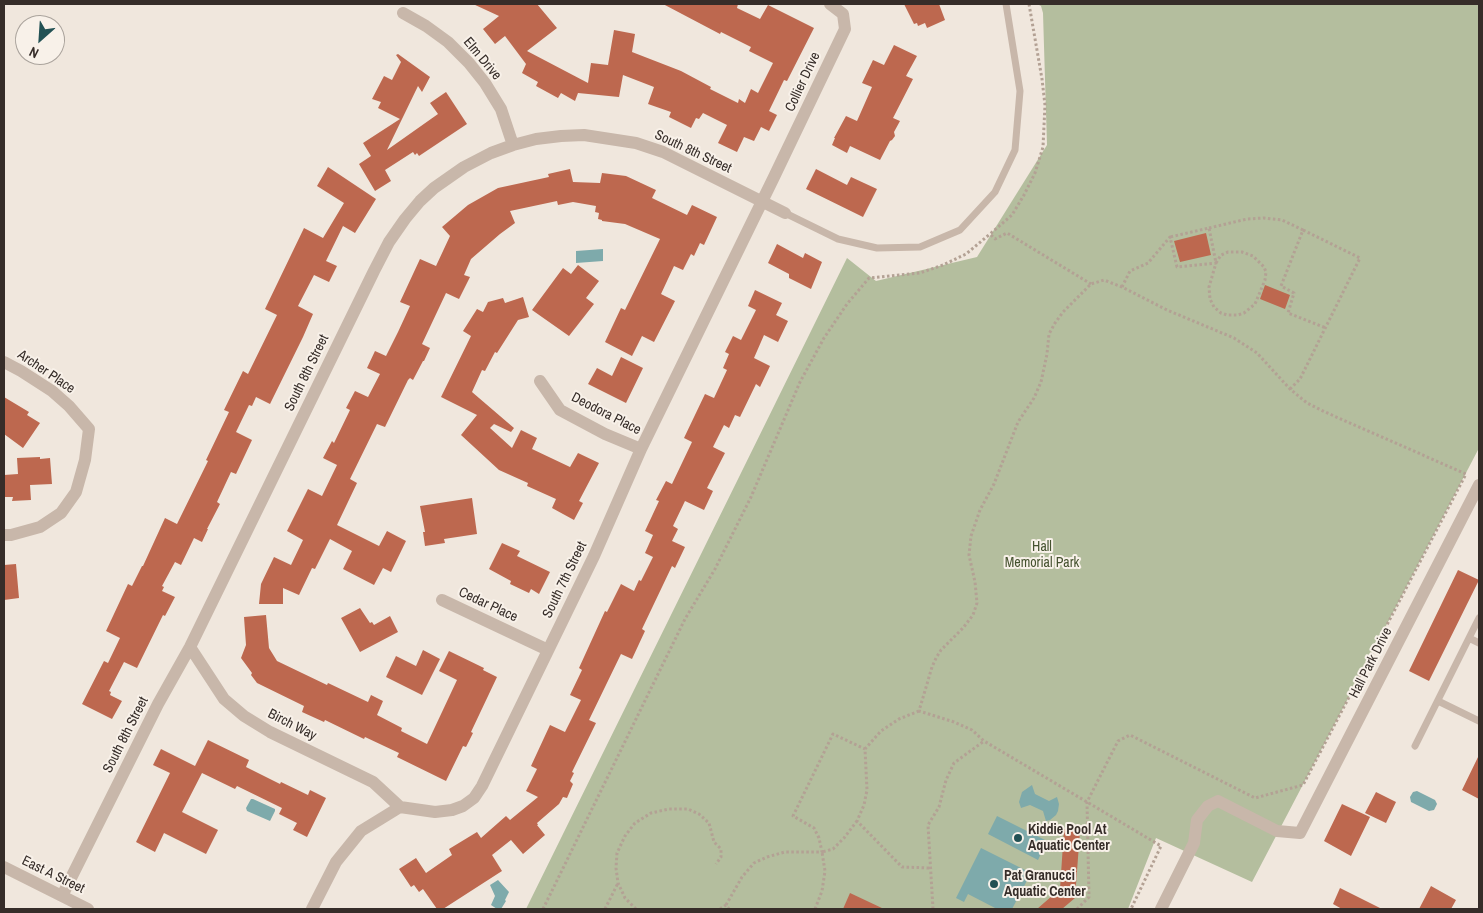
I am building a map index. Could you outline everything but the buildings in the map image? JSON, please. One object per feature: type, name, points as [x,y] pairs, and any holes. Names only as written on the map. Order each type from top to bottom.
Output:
[{"type":"street","name":"Collier Drive","points":[[774,177],[845,29],[843,14],[830,4]]},
{"type":"street","name":"Elm Drive","points":[[403,13],[426,26],[448,42],[469,63],[485,83],[501,109],[512,145]]},
{"type":"street","name":"South 8th Street","points":[[62,896],[158,704],[190,646],[389,242],[420,201],[434,188],[464,167],[491,153],[536,139],[584,135],[636,143],[663,152],[785,213]]},
{"type":"street","name":"South 7th Street","points":[[400,807],[435,812],[452,810],[463,806],[474,798],[482,786],[594,556],[641,449],[774,177]]},
{"type":"street","name":"Archer Place","points":[[4,362],[52,391],[89,428],[85,460],[76,492],[61,513],[40,527],[11,535],[4,535]]},
{"type":"street","name":"Deodora Place","points":[[540,381],[560,410],[605,434],[641,449]]},
{"type":"street","name":"Hall Park Drive","points":[[1161,909],[1194,843],[1197,820],[1208,806],[1218,801],[1277,831],[1300,833],[1479,485]]},
{"type":"street","name":"Cedar Place","points":[[442,600],[548,650]]},
{"type":"street","name":"Birch Way","points":[[190,646],[224,699],[244,716],[270,732],[373,782],[400,807]]},
{"type":"street","points":[[312,909],[336,862],[361,831],[400,807]]},
{"type":"street","name":"East A Street","points":[[4,867],[88,909]]},
{"type":"lane","points":[[785,213],[838,239],[877,248],[920,247],[960,230],[995,192],[1015,150],[1020,91],[1006,4]]},
{"type":"lane","points":[[1415,746],[1479,618]]},
{"type":"lane","points":[[1469,638],[1479,643]]},
{"type":"lane","points":[[1438,701],[1479,721]]},
{"type":"path","points":[[543,909],[685,619],[715,569],[747,505],[800,382],[824,338],[847,304],[869,278],[920,272],[943,265],[966,254],[1012,215],[1020,202],[1034,173],[1043,147],[1045,105],[1029,4]]},
{"type":"path","points":[[1122,287],[1130,270],[1148,264],[1170,237],[1247,218],[1282,220],[1360,258],[1300,379],[1290,389]]},
{"type":"path","points":[[1210,228],[1216,263],[1209,287],[1210,299],[1214,307],[1221,313],[1227,315],[1244,313],[1255,304],[1265,280],[1266,272],[1264,267],[1253,256],[1242,252],[1228,252],[1220,255],[1216,263]]},
{"type":"path","points":[[1303,230],[1281,286],[1294,293],[1288,313],[1326,328]]},
{"type":"path","points":[[990,234],[995,239],[1007,233],[1090,284]]},
{"type":"path","points":[[1170,237],[1177,267],[1216,263]]},
{"type":"path","points":[[919,711],[936,658],[973,615],[977,603],[969,555],[971,536],[980,510],[1001,467],[1018,422],[1034,398],[1041,382],[1049,334],[1063,312],[1090,284],[1104,280],[1167,310],[1234,338],[1257,353],[1290,389],[1307,403],[1466,474],[1303,785],[1255,798],[1130,734],[1118,741],[1087,802],[1088,897],[1077,909]]},
{"type":"path","points":[[720,909],[728,907],[742,877],[754,863],[785,852],[822,852],[833,849],[857,821],[864,805],[866,790],[865,749],[881,731],[899,719],[919,711],[972,730],[984,741],[1161,846],[1131,909]]},
{"type":"path","points":[[815,909],[822,891],[825,871],[819,838],[814,828],[793,816],[834,734],[865,749]]},
{"type":"path","points":[[933,909],[928,825],[939,807],[946,780],[954,763],[984,741]]},
{"type":"path","points":[[636,909],[625,898],[618,883],[616,868],[617,852],[625,836],[636,823],[651,813],[669,809],[688,809],[699,814],[709,823],[714,842],[722,849],[721,857],[716,864]]},
{"type":"path","points":[[857,821],[902,867],[930,868]]},
{"type":"path","points":[[605,909],[618,883]]},
{"type":"green space","name":"Hall Memorial Park","points":[[1037,4],[1479,4],[1479,448],[1252,882],[1156,838],[1128,909],[526,909],[847,258],[876,281],[977,257],[1047,145],[1043,13],[1041,6]]},
{"type":"water","points":[[603,249],[603,261],[576,263],[576,251]]},
{"type":"water","points":[[1032,785],[1035,794],[1049,801],[1057,797],[1058,811],[1050,820],[1046,821],[1043,811],[1030,805],[1021,808],[1019,802],[1022,792]]},
{"type":"water","points":[[1417,791],[1435,800],[1437,804],[1434,810],[1429,811],[1411,802],[1410,797],[1413,792]]},
{"type":"water","points":[[251,799],[275,809],[270,821],[247,811],[246,808]]},
{"type":"water","name":"Kiddie Pool At Aquatic Center","points":[[997,816],[1047,841],[1038,860],[988,834]]},
{"type":"water","name":"Pat Granucci Aquatic Center","points":[[981,848],[1031,873],[1012,909],[997,909],[968,894],[964,902],[956,898]]},
{"type":"water","points":[[498,880],[509,892],[501,909],[491,905],[495,896],[490,885]]},
{"type":"place","name":"Kiddie Pool At Aquatic Center","points":[[1018,838]]},
{"type":"place","name":"Pat Granucci Aquatic Center","points":[[994,884]]}]
